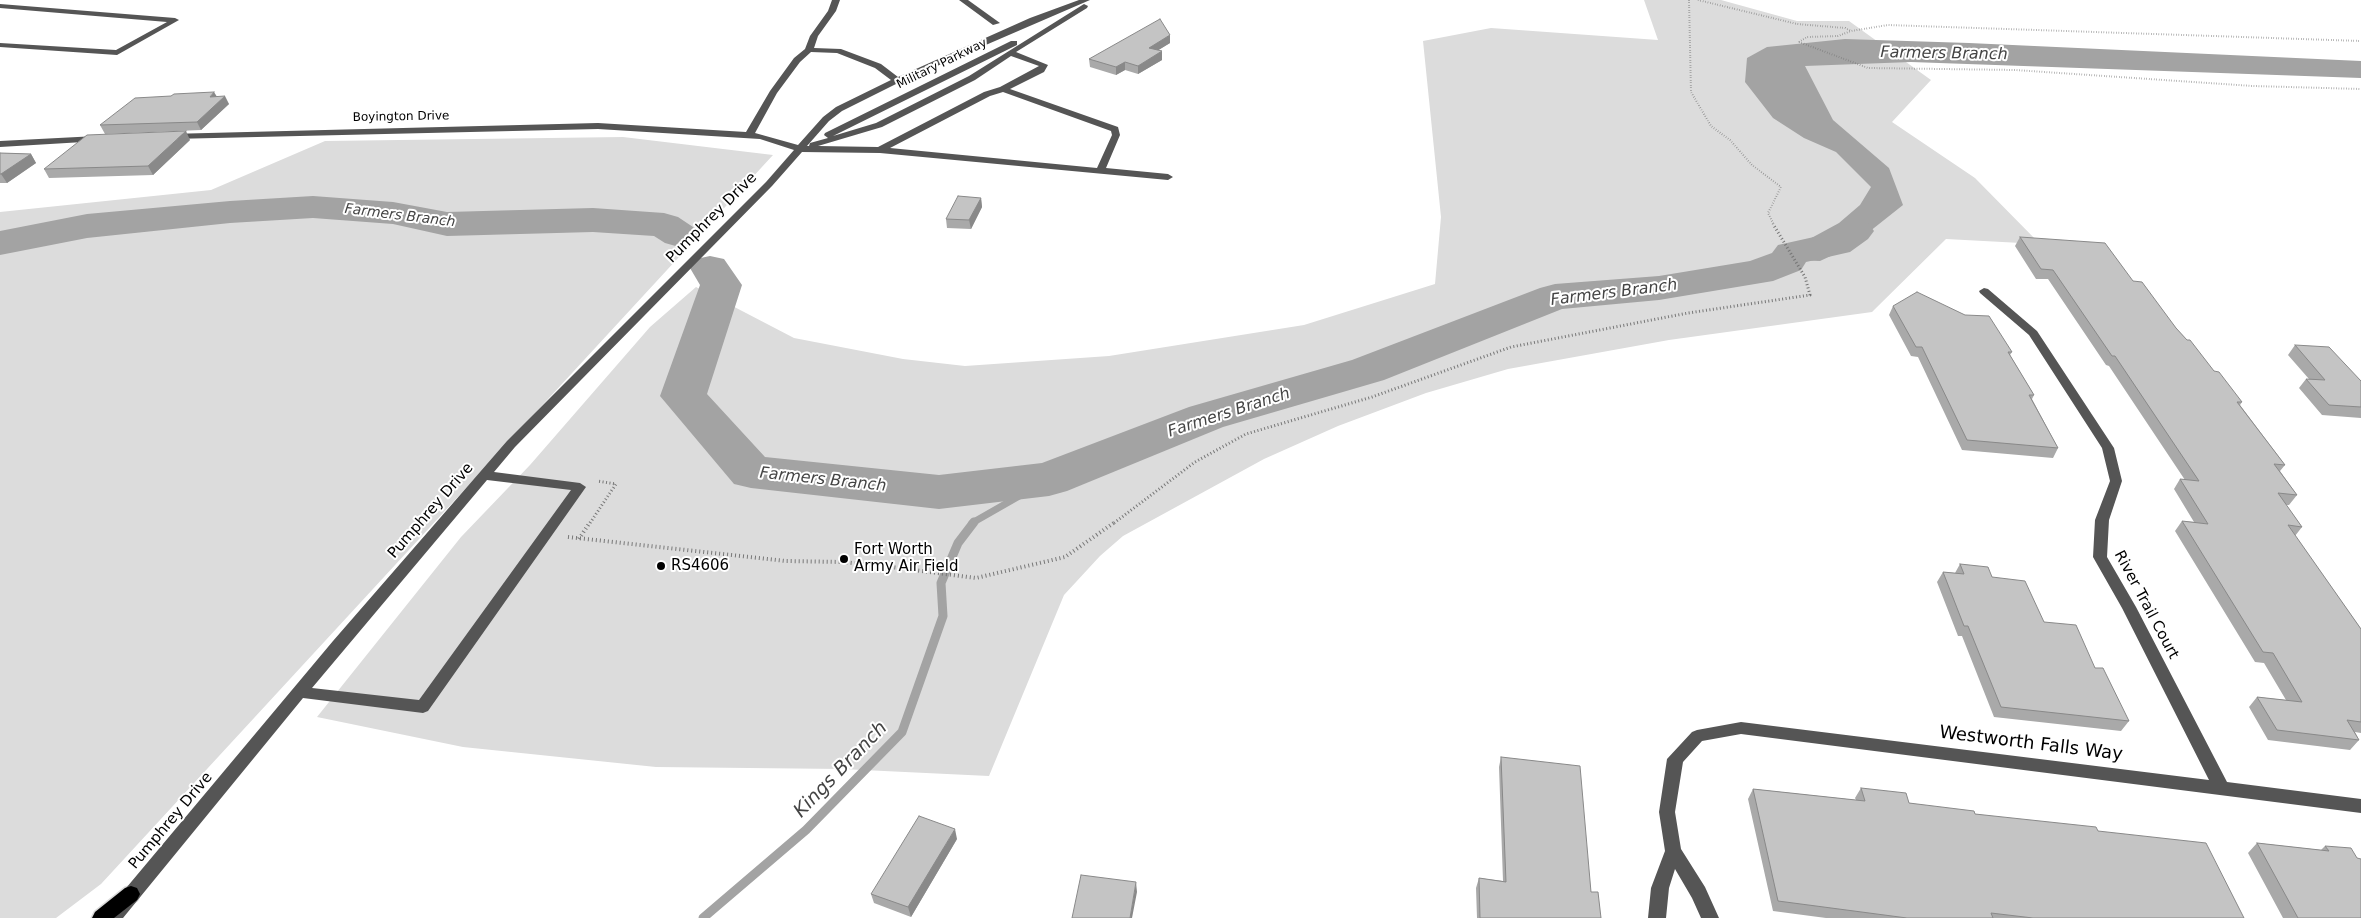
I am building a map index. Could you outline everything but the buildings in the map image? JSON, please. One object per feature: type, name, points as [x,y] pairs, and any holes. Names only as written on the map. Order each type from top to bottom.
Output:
[{"type":"main road","points":[[101,918],[131,894]]},
{"type":"street","points":[[31,7],[46,0]]},
{"type":"street","points":[[749,136],[773,93],[797,60],[809,50],[818,30],[832,12],[836,0]]},
{"type":"street","points":[[963,0],[996,23]]},
{"type":"street","name":"Military Parkway","points":[[801,149],[832,114],[897,80],[1033,20],[1086,0]]},
{"type":"street","name":"Military Parkway","points":[[801,149],[879,125],[972,78],[1094,0]]},
{"type":"street","name":"Military Parkway","points":[[801,149],[1010,45],[1094,0]]},
{"type":"street","points":[[0,6],[175,20],[117,53],[0,45]]},
{"type":"street","points":[[809,50],[838,51],[878,66],[897,80]]},
{"type":"street","points":[[880,150],[987,94],[1003,89],[1041,70],[1044,65],[1010,53]]},
{"type":"street","points":[[1003,89],[1115,129],[1116,135],[1100,171]]},
{"type":"street","name":"Boyington Drive","points":[[166,136],[598,126],[761,136],[801,149],[880,150],[1168,177]]},
{"type":"street","points":[[0,144],[108,139]]},
{"type":"street","name":"Pumphrey Drive","points":[[112,918],[299,692],[511,444],[801,149]]},
{"type":"street","name":"River Trail Court","points":[[1984,291],[2033,333],[2108,448],[2116,481],[2102,520],[2100,557],[2129,607],[2222,789]]},
{"type":"street","points":[[299,692],[423,707],[580,487],[484,475]]},
{"type":"street","name":"Westworth Falls Way","points":[[1673,851],[1667,812],[1675,759],[1697,736],[1741,728],[2361,806]]},
{"type":"street","points":[[1657,918],[1660,888],[1673,851]]},
{"type":"street","points":[[1673,851],[1699,893],[1710,918]]},
{"type":"path","points":[[546,535],[786,561],[842,562],[914,569],[975,579],[1065,557],[1131,511],[1195,462],[1246,434],[1372,397],[1510,347],[1696,312],[1810,295],[1805,277],[1778,234],[1768,213],[1780,187],[1752,166],[1730,140],[1711,126],[1691,92],[1689,0]]},
{"type":"path","points":[[1698,0],[1797,24],[1845,28],[1851,31]]},
{"type":"path","points":[[2361,42],[1896,26],[1851,31],[1838,36],[1807,37],[1798,42],[1868,68],[2015,70],[2253,86],[2361,89]]},
{"type":"shaded area","points":[[1644,0],[1721,0],[1797,21],[1849,21],[1931,80],[1892,122],[1975,178],[2040,244],[1946,239],[1872,312],[1669,340],[1508,369],[1426,393],[1338,426],[1264,459],[1123,536],[1100,556],[1064,595],[989,776],[842,769],[656,767],[463,747],[317,717],[461,537],[530,465],[650,327],[696,287],[794,338],[903,359],[965,366],[1109,356],[1304,325],[1435,284],[1441,217],[1423,41],[1491,28],[1658,40]]},
{"type":"shaded area","points":[[623,137],[773,155],[101,884],[56,918],[0,918],[0,212],[211,190],[325,141]]},
{"type":"water","points":[[1845,39],[2361,61],[2361,78],[1911,62],[1805,66],[1833,120],[1889,168],[1903,205],[1850,247],[1820,261],[1792,260],[1793,248],[1839,223],[1860,205],[1871,187],[1836,152],[1804,138],[1773,118],[1745,82],[1747,58],[1767,47]]},
{"type":"waterway","name":"Farmers Branch","points":[[0,243],[87,226],[230,212],[313,207],[393,213],[447,224],[593,220],[664,225],[679,235]]},
{"type":"waterway","name":"Farmers Branch","points":[[710,268],[721,285],[683,396],[751,472],[939,492],[1049,479],[1206,417],[1368,370],[1555,297],[1659,288],[1759,272],[1787,261],[1792,253],[1836,244],[1854,231]]},
{"type":"waterway","name":"Kings Branch","points":[[972,523],[1049,479]]},
{"type":"waterway","name":"Kings Branch","points":[[703,918],[806,830],[902,732],[943,616],[941,583],[958,543],[974,522]]},
{"type":"place","name":"Fort Worth Army Air Field","points":[[844,559]]},
{"type":"place","name":"RS4606","points":[[661,566]]}]
